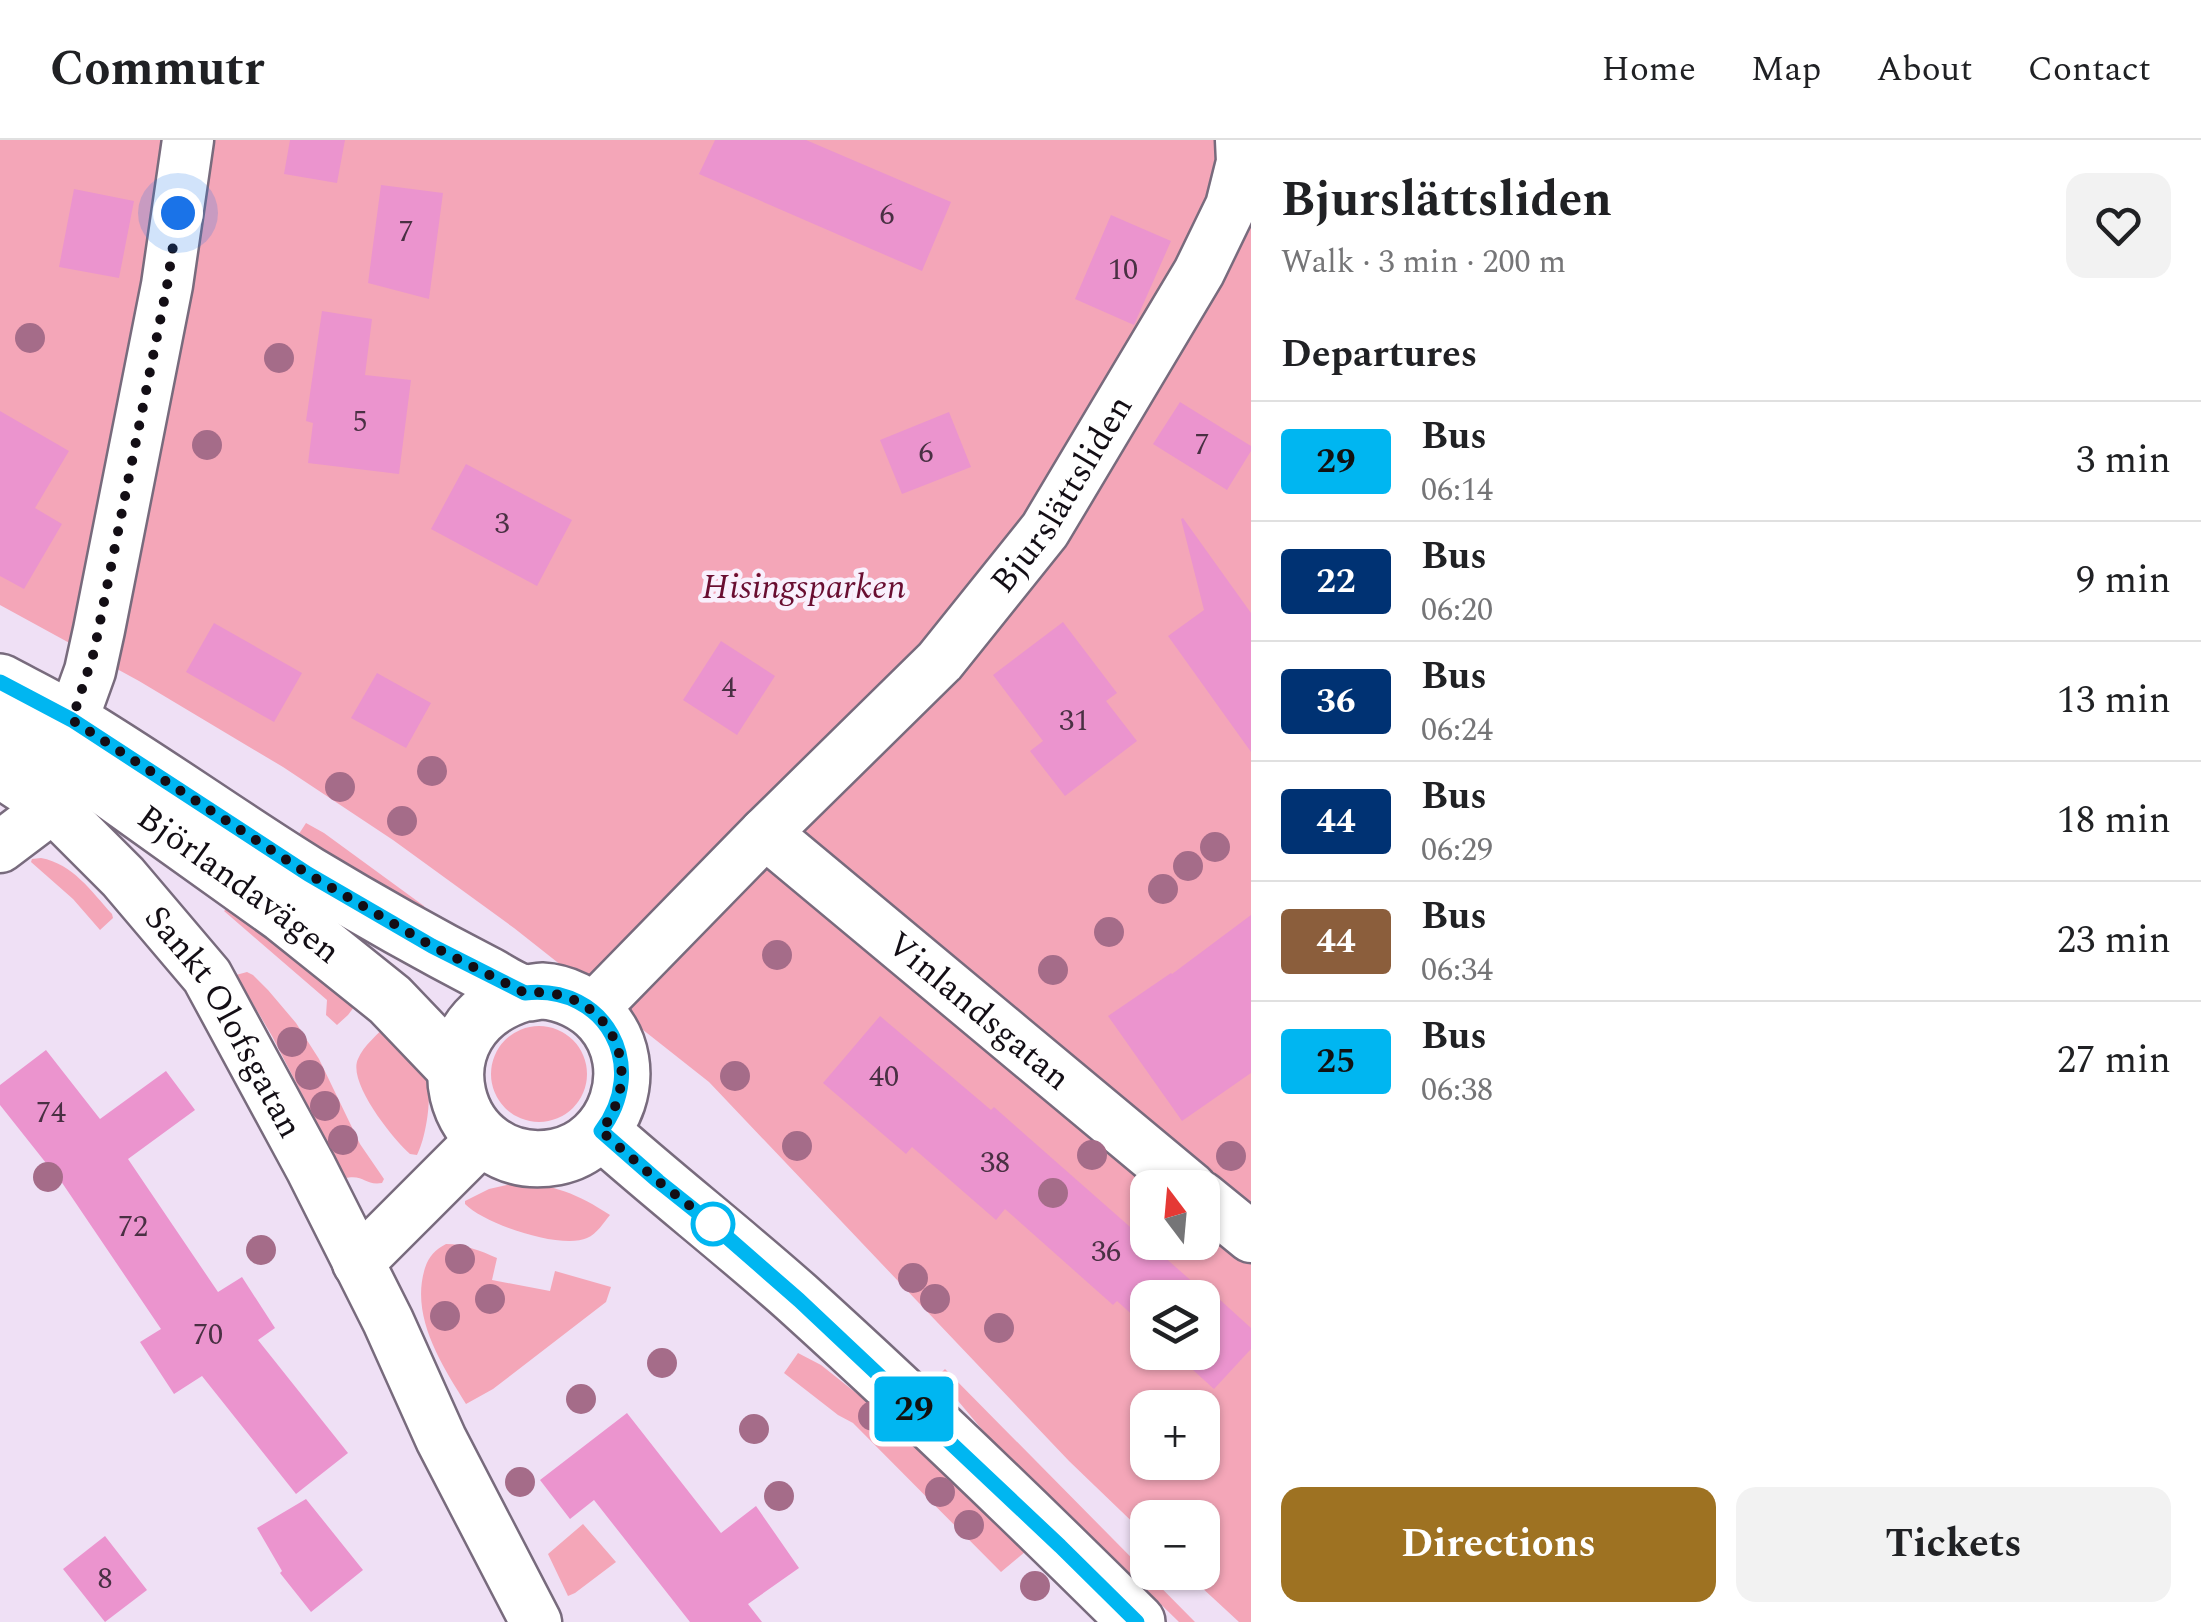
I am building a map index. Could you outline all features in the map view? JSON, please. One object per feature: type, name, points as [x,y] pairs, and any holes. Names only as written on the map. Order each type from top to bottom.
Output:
[{"type":"street","points":[[0,847],[68,790],[72,720],[90,671],[99,630],[167,286],[188,140]]},
{"type":"street","name":"Bjurslättsliden","points":[[592,1010],[940,661],[1046,530],[1199,272],[1241,211],[1241,140]]},
{"type":"street","name":"Björlandavägen","points":[[0,682],[72,720],[308,874],[432,946],[525,993],[560,994],[592,1010]]},
{"type":"street","name":"Björlandavägen","points":[[0,724],[68,790]]},
{"type":"street","name":"Björlandavägen","points":[[0,772],[68,790],[182,840],[390,1000],[455,1068]]},
{"type":"street","name":"Sankt Olofsgatan","points":[[68,790],[123,878],[207,976],[388,1321],[441,1440],[536,1622]]},
{"type":"street","name":"Vinlandsgatan","points":[[766,833],[1170,1170]]},
{"type":"street","points":[[525,993],[507,998],[477,1019],[466,1033],[455,1068],[458,1099],[464,1113],[484,1138],[511,1154],[528,1158],[560,1156],[589,1142],[611,1117],[618,1102],[620,1052],[604,1022],[592,1010]]},
{"type":"street","points":[[601,1131],[799,1300],[1137,1622]]},
{"type":"street","points":[[358,1263],[484,1138]]},
{"type":"street","points":[[1220,1210],[1248,1230]]},
{"type":"green space","name":"Hisingsparken","points":[[0,140],[1251,140],[1251,1622],[1239,1622],[1204,1590],[1220,1590],[1220,1500],[1130,1500],[1130,1520],[1069,1461],[709,1082],[514,928],[393,840],[283,767],[139,681],[0,605]]},
{"type":"green space","points":[[306,823],[424,906],[426,913],[295,840]]},
{"type":"green space","points":[[41,858],[72,872],[113,918],[100,930],[73,899],[31,862]]},
{"type":"green space","points":[[235,901],[366,991],[337,1025],[326,1015],[327,1000],[224,911]]},
{"type":"green space","points":[[247,972],[296,1023],[319,1059],[360,1144],[384,1179],[382,1183],[345,1178],[236,975]]},
{"type":"green space","points":[[389,1023],[419,1062],[428,1084],[427,1116],[417,1155],[410,1154],[383,1123],[365,1095],[356,1069],[364,1049]]},
{"type":"green space","points":[[539,1026],[557,1030],[573,1040],[583,1056],[587,1074],[583,1092],[573,1108],[557,1118],[539,1122],[521,1118],[505,1108],[495,1092],[491,1074],[495,1056],[505,1040],[521,1030]]},
{"type":"green space","points":[[516,1183],[565,1192],[610,1215],[587,1238],[560,1241],[505,1227],[465,1204],[489,1189]]},
{"type":"green space","points":[[446,1244],[497,1258],[492,1280],[550,1291],[555,1271],[611,1287],[606,1302],[493,1389],[466,1404],[430,1339],[422,1304],[421,1286],[427,1264]]},
{"type":"green space","points":[[798,1353],[821,1365],[890,1420],[1026,1551],[1001,1572],[853,1423],[784,1373]]},
{"type":"green space","points":[[945,1369],[1130,1556],[1130,1574],[985,1433],[943,1383],[941,1373]]},
{"type":"green space","points":[[583,1524],[616,1562],[568,1596],[548,1554]]},
{"type":"green space","points":[[1146,1590],[1163,1590],[1195,1622],[1179,1622]]},
{"type":"building","points":[[290,140],[345,140],[337,183],[284,174]]},
{"type":"building","points":[[715,140],[806,140],[951,202],[922,271],[699,174]]},
{"type":"building","points":[[381,185],[443,193],[429,299],[368,283]]},
{"type":"building","points":[[74,189],[134,201],[119,278],[59,267]]},
{"type":"building","points":[[1111,215],[1171,241],[1134,325],[1075,299]]},
{"type":"building","points":[[322,311],[372,319],[365,375],[411,380],[399,474],[308,463],[313,423],[306,421]]},
{"type":"building","points":[[1180,402],[1251,446],[1227,490],[1153,444]]},
{"type":"building","points":[[0,411],[69,451],[35,508],[62,524],[24,589],[0,576]]},
{"type":"building","points":[[949,412],[971,467],[902,494],[880,440]]},
{"type":"building","points":[[466,464],[572,520],[537,586],[431,529]]},
{"type":"building","points":[[1183,518],[1251,613],[1251,752],[1168,636],[1204,610]]},
{"type":"building","points":[[1063,622],[1117,693],[1106,701],[1137,741],[1065,796],[1030,751],[1043,741],[993,675]]},
{"type":"building","points":[[214,623],[302,673],[274,722],[186,672]]},
{"type":"building","points":[[721,641],[775,676],[737,735],[683,700]]},
{"type":"building","points":[[377,673],[431,703],[406,748],[351,718]]},
{"type":"building","points":[[1251,915],[1251,1073],[1182,1121],[1108,1016]]},
{"type":"building","points":[[880,1016],[991,1110],[994,1107],[1130,1227],[1130,1260],[1168,1260],[1190,1280],[1130,1280],[1130,1313],[1117,1301],[1113,1305],[1005,1209],[996,1220],[912,1147],[906,1154],[823,1083]]},
{"type":"building","points":[[46,1050],[100,1119],[166,1071],[195,1110],[128,1159],[218,1292],[242,1277],[275,1328],[258,1340],[348,1453],[296,1494],[202,1376],[174,1394],[140,1342],[161,1329],[48,1162],[0,1105],[0,1085]]},
{"type":"building","points":[[1220,1300],[1251,1328],[1251,1349],[1214,1389],[1193,1370],[1220,1370]]},
{"type":"building","points":[[627,1413],[721,1533],[756,1506],[799,1568],[748,1604],[762,1622],[690,1622],[594,1500],[570,1519],[540,1480]]},
{"type":"building","points":[[306,1499],[363,1570],[311,1612],[280,1573],[257,1528]]},
{"type":"building","points":[[105,1536],[147,1590],[105,1622],[63,1569]]},
{"type":"bus line","name":"29","points":[[0,682],[72,720],[308,874],[432,946],[525,993],[560,994],[592,1010],[613,1036],[622,1068],[618,1102],[601,1131],[799,1300],[1137,1622]]},
{"type":"route","points":[[178,213],[94,652],[72,720],[308,874],[432,946],[525,993],[560,994],[592,1010],[613,1036],[622,1068],[618,1102],[601,1131],[713,1224]]}]
